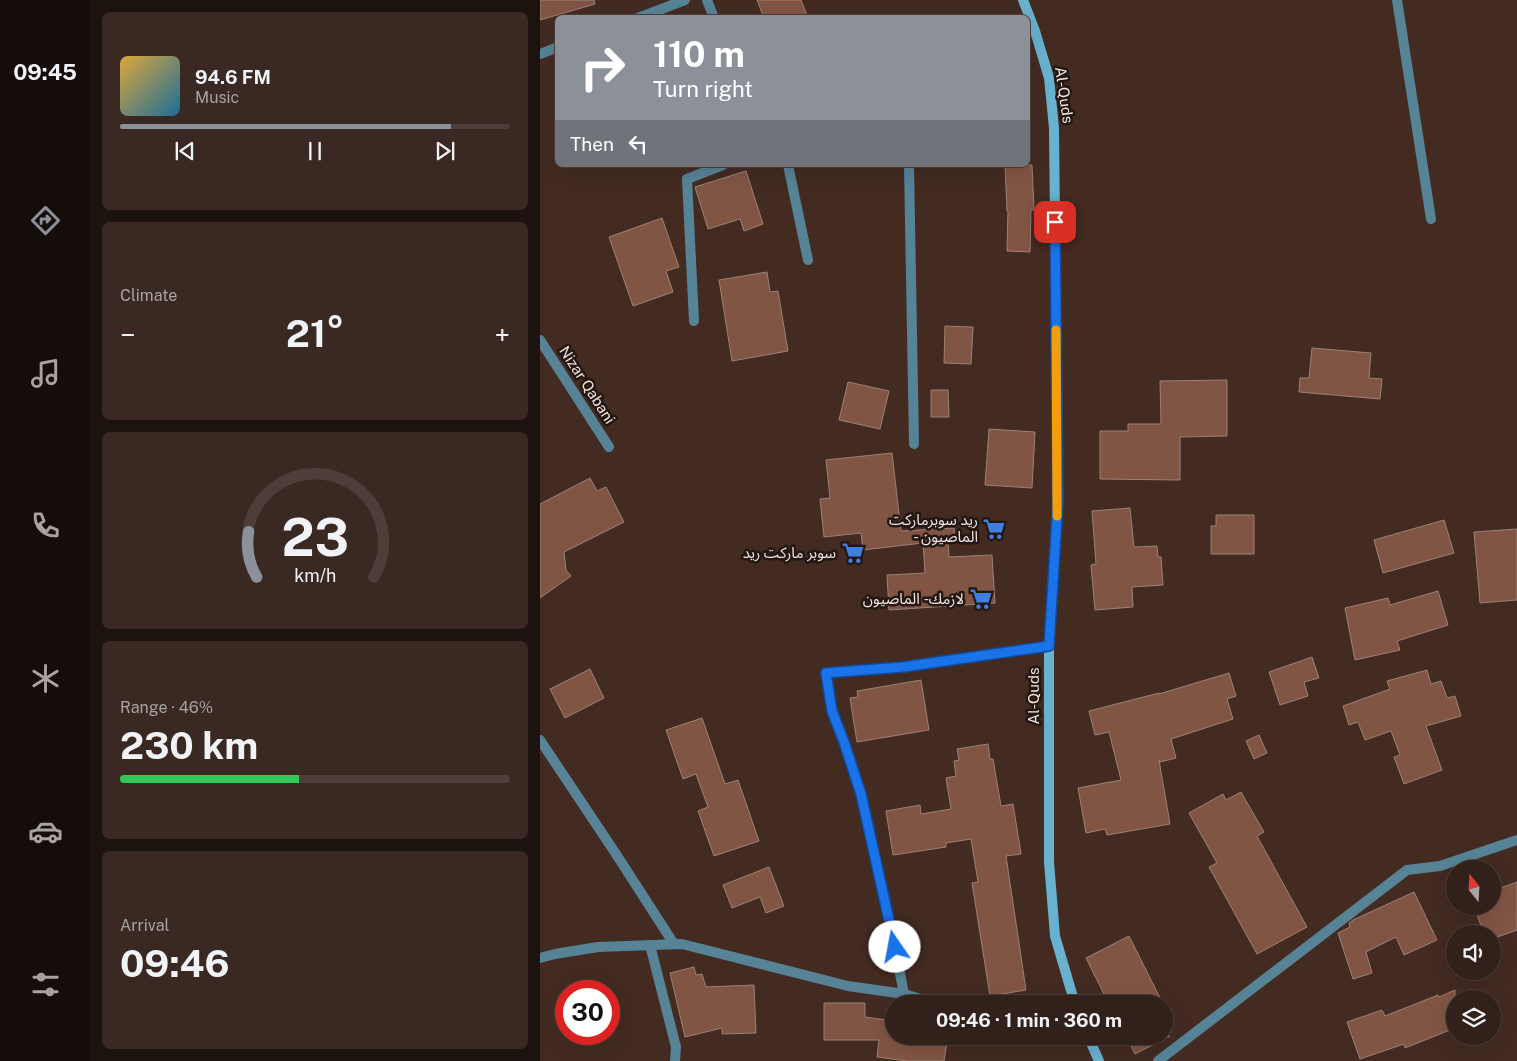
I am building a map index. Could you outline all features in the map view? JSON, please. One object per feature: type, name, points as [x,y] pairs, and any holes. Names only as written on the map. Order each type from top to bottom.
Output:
[{"type":"street","points":[[646,15],[685,0]]},
{"type":"street","points":[[707,0],[713,15]]},
{"type":"street","name":"Al-Quds","points":[[1023,0],[1027,15]]},
{"type":"street","points":[[1398,0],[1430,219]]},
{"type":"street","name":"Al-Quds","points":[[1032,38],[1049,78],[1054,128],[1058,502],[1049,646],[1049,862],[1055,936],[1072,995]]},
{"type":"street","points":[[540,54],[555,48]]},
{"type":"street","points":[[694,322],[686,179],[718,167]]},
{"type":"street","points":[[788,167],[808,260]]},
{"type":"street","points":[[909,167],[914,444]]},
{"type":"street","name":"Nizar Qabani","points":[[540,340],[609,447]]},
{"type":"street","points":[[904,994],[861,794],[832,711],[826,673],[903,667],[1049,646]]},
{"type":"street","points":[[540,740],[674,944]]},
{"type":"street","points":[[1158,1061],[1407,870],[1440,866],[1517,840]]},
{"type":"street","points":[[540,958],[598,947],[682,944],[848,986],[907,995]]},
{"type":"street","points":[[650,945],[676,1048],[675,1061]]},
{"type":"street","points":[[1092,1045],[1099,1061]]},
{"type":"building","points":[[540,0],[594,0],[595,4],[540,20]]},
{"type":"building","points":[[757,0],[801,0],[807,15],[763,15]]},
{"type":"building","points":[[1032,165],[1034,210],[1031,210],[1030,252],[1007,251],[1005,167],[1030,167]]},
{"type":"building","points":[[746,171],[763,224],[744,231],[740,219],[708,229],[695,187]]},
{"type":"building","points":[[662,218],[679,267],[666,271],[673,292],[633,306],[609,237]]},
{"type":"building","points":[[767,272],[770,292],[778,291],[788,351],[732,361],[719,280]]},
{"type":"building","points":[[945,326],[973,327],[971,364],[944,363]]},
{"type":"building","points":[[1312,348],[1371,353],[1369,378],[1382,379],[1380,399],[1299,392],[1300,378],[1309,378]]},
{"type":"building","points":[[1227,380],[1227,436],[1180,437],[1180,480],[1100,479],[1100,431],[1128,431],[1128,424],[1161,424],[1160,381]]},
{"type":"building","points":[[848,382],[889,391],[880,429],[839,420]]},
{"type":"building","points":[[931,390],[948,390],[949,417],[931,417]]},
{"type":"building","points":[[989,429],[1035,432],[1032,488],[985,485]]},
{"type":"building","points":[[892,453],[901,531],[954,528],[955,539],[948,540],[949,557],[992,555],[995,603],[889,610],[887,575],[925,573],[923,543],[863,550],[861,533],[824,537],[820,499],[830,498],[826,460]]},
{"type":"building","points":[[590,478],[597,491],[606,487],[624,522],[564,552],[566,570],[571,576],[540,598],[540,504]]},
{"type":"building","points":[[1130,508],[1134,547],[1157,546],[1158,557],[1161,557],[1163,585],[1132,587],[1133,607],[1095,610],[1091,565],[1096,564],[1092,511]]},
{"type":"building","points":[[1216,515],[1254,515],[1254,554],[1211,554],[1211,526],[1216,526]]},
{"type":"building","points":[[1444,520],[1454,553],[1383,573],[1374,540]]},
{"type":"building","points":[[1517,529],[1517,600],[1480,603],[1474,532]]},
{"type":"building","points":[[1438,591],[1448,625],[1397,641],[1400,650],[1355,660],[1345,608],[1388,598],[1390,605]]},
{"type":"building","points":[[1312,657],[1319,678],[1304,682],[1308,696],[1280,705],[1269,672]]},
{"type":"building","points":[[590,669],[604,698],[565,718],[550,689]]},
{"type":"building","points":[[1427,670],[1431,684],[1441,681],[1447,698],[1455,696],[1461,716],[1426,726],[1442,770],[1404,784],[1394,757],[1400,755],[1391,731],[1365,740],[1358,722],[1349,725],[1343,706],[1390,689],[1387,681]]},
{"type":"building","points":[[1229,673],[1236,696],[1227,699],[1233,719],[1171,739],[1176,758],[1160,762],[1159,760],[1170,824],[1107,835],[1105,829],[1086,833],[1078,788],[1121,780],[1109,732],[1095,735],[1089,711],[1159,694]]},
{"type":"building","points":[[921,680],[929,730],[857,742],[850,698],[858,697],[857,691]]},
{"type":"building","points":[[702,718],[725,784],[738,780],[759,841],[714,856],[698,811],[708,807],[696,774],[683,779],[666,730]]},
{"type":"building","points":[[1259,735],[1267,753],[1254,759],[1246,741]]},
{"type":"building","points":[[988,744],[990,759],[993,759],[1001,806],[1013,804],[1021,854],[1006,856],[1026,990],[990,995],[972,883],[978,882],[971,839],[946,843],[946,847],[893,855],[886,811],[920,805],[921,814],[951,809],[946,778],[956,776],[954,761],[959,760],[957,749]]},
{"type":"building","points":[[1241,792],[1264,832],[1257,836],[1307,927],[1257,954],[1209,867],[1217,863],[1189,813],[1223,794],[1226,800]]},
{"type":"building","points":[[769,867],[784,906],[766,913],[760,897],[732,908],[723,885]]},
{"type":"building","points":[[1517,882],[1517,930],[1501,936],[1501,925],[1481,925],[1477,915],[1501,915],[1501,888]]},
{"type":"building","points":[[1414,892],[1437,940],[1404,955],[1396,937],[1366,952],[1372,973],[1353,979],[1338,933],[1350,927],[1349,923],[1353,920]]},
{"type":"building","points":[[1129,936],[1158,995],[1104,995],[1086,958]]},
{"type":"building","points":[[694,967],[696,975],[702,974],[706,987],[754,985],[756,1033],[722,1034],[722,1028],[685,1037],[670,973]]},
{"type":"building","points":[[1446,994],[1446,1032],[1405,1048],[1404,1044],[1360,1059],[1347,1022],[1382,1010],[1385,1016],[1438,995],[1439,997]]},
{"type":"building","points":[[824,1003],[865,1003],[865,1017],[885,1020],[885,1045],[947,1045],[944,1061],[907,1061],[877,1057],[879,1040],[824,1040]]},
{"type":"building","points":[[1130,1045],[1152,1045],[1135,1054]]},
{"type":"slow traffic","points":[[1056,330],[1057,516]]},
{"type":"place","name":"ريد سوبرماركت - الماصيون","points":[[994,529]]},
{"type":"place","name":"سوبر ماركت ريد","points":[[853,553]]},
{"type":"place","name":"لازمك - الماصيون","points":[[981,599]]},
{"type":"route","points":[[895,947],[861,794],[832,711],[826,673],[903,667],[1049,646],[1058,502],[1055,222]]}]
